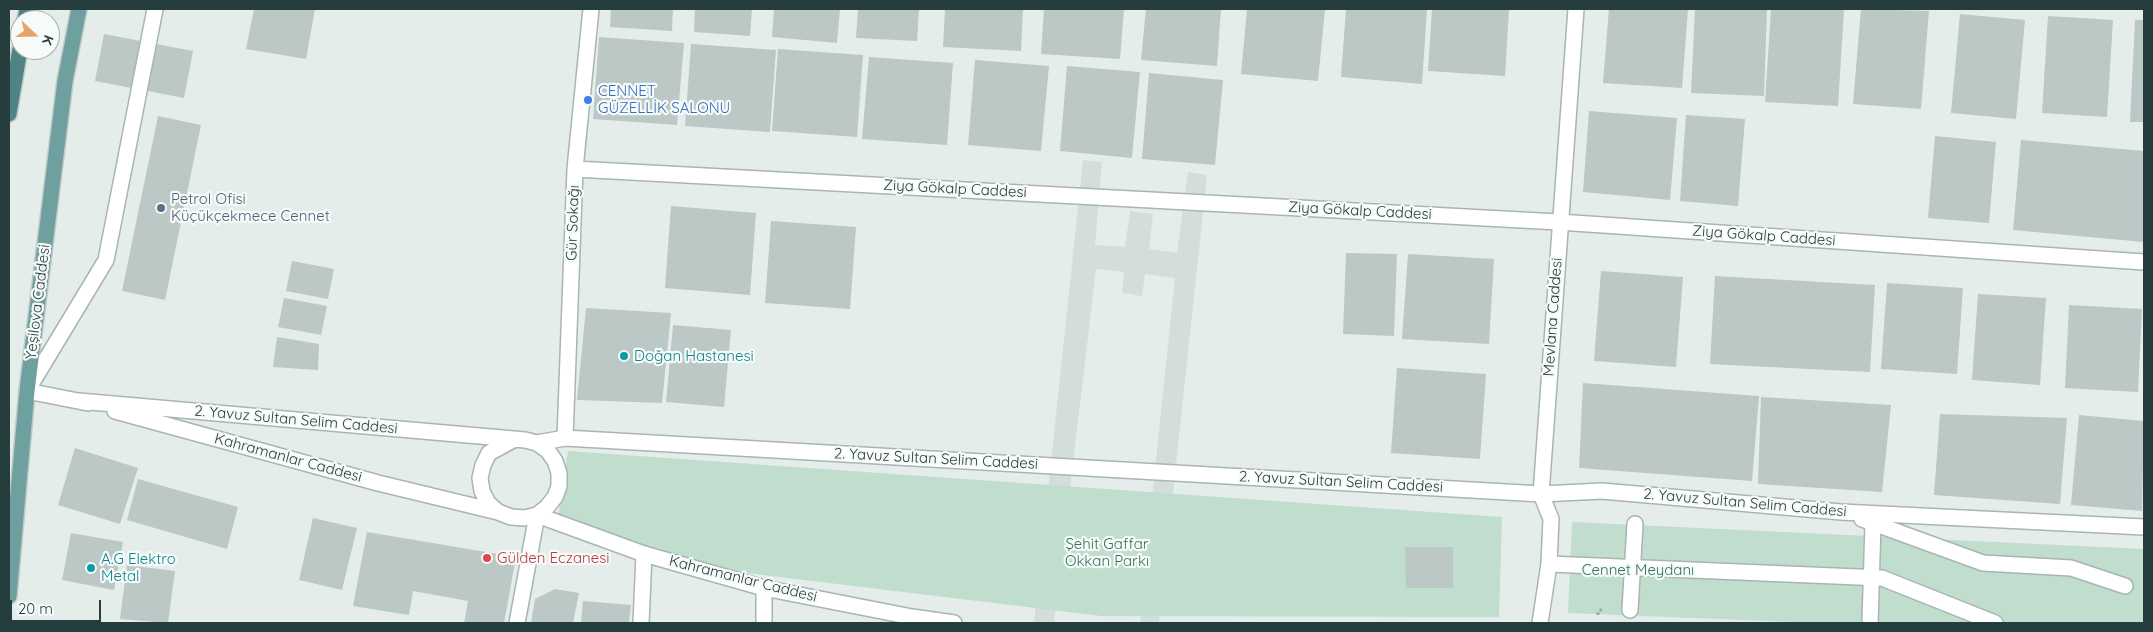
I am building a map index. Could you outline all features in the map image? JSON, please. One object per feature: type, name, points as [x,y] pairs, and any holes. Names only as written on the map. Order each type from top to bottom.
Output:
[{"type":"highway","points":[[9,114],[18,60]]},
{"type":"main road","name":"Yeşilova Caddesi","points":[[9,596],[27,391],[65,81],[80,9]]},
{"type":"street","points":[[79,401],[27,391],[106,260],[155,9]]},
{"type":"street","name":"Gür Sokağı","points":[[565,438],[575,169],[591,9]]},
{"type":"street","name":"Mevlana Caddesi","points":[[1540,623],[1549,564],[1551,519],[1542,494],[1559,222],[1576,9]]},
{"type":"street","name":"Ziya Gökalp Caddesi","points":[[575,169],[1559,222],[2144,262]]},
{"type":"street","name":"2. Yavuz Sultan Selim Caddesi","points":[[79,401],[512,440]]},
{"type":"street","name":"Kahramanlar Caddesi","points":[[79,401],[378,484],[498,512]]},
{"type":"street","name":"2. Yavuz Sultan Selim Caddesi","points":[[537,443],[565,438],[1542,494],[1602,491],[1841,512],[2144,527]]},
{"type":"street","points":[[512,440],[525,440],[537,443],[548,451],[555,461],[559,479],[555,497],[547,508],[537,515],[524,518],[510,517],[498,512],[488,503],[482,491],[480,478],[483,465],[489,453],[512,440]]},
{"type":"street","points":[[1841,512],[1983,563],[2071,568],[2125,586]]},
{"type":"street","points":[[517,623],[537,515]]},
{"type":"street","name":"Kahramanlar Caddesi","points":[[537,515],[644,554],[764,588],[912,620],[954,623]]},
{"type":"street","points":[[1870,623],[1873,523]]},
{"type":"street","points":[[1630,610],[1635,524]]},
{"type":"street","points":[[641,623],[644,554]]},
{"type":"street","points":[[1549,564],[1882,578],[1995,623]]},
{"type":"street","points":[[764,588],[764,623]]},
{"type":"shaded area","points":[[1083,160],[1102,162],[1095,245],[1125,247],[1130,211],[1153,214],[1149,249],[1177,253],[1188,172],[1207,175],[1159,623],[1140,623],[1145,575],[1060,567],[1054,623],[1034,623]],"holes":[[[1096,269],[1124,272],[1122,293],[1142,296],[1145,274],[1175,278],[1146,555],[1063,547]]]},
{"type":"green space","name":"Şehit Gaffar Okkan Parkı","points":[[568,451],[1502,517],[1499,617],[1101,616],[689,566],[557,523]]},
{"type":"green space","name":"Cennet Meydanı","points":[[1572,522],[2144,549],[2144,623],[1819,623],[1568,613]]},
{"type":"building","points":[[254,9],[315,9],[306,59],[246,49]]},
{"type":"building","points":[[611,9],[673,9],[672,31],[610,27]]},
{"type":"building","points":[[695,9],[752,9],[750,36],[694,32]]},
{"type":"building","points":[[774,9],[840,9],[837,43],[772,37]]},
{"type":"building","points":[[858,9],[919,9],[917,41],[856,38]]},
{"type":"building","points":[[945,9],[1023,9],[1021,51],[943,47]]},
{"type":"building","points":[[1044,9],[1124,9],[1120,59],[1041,54]]},
{"type":"building","points":[[1146,9],[1221,9],[1217,66],[1141,60]]},
{"type":"building","points":[[1247,9],[1325,9],[1318,81],[1241,74]]},
{"type":"building","points":[[1346,9],[1427,9],[1422,84],[1341,77]]},
{"type":"building","points":[[1432,9],[1509,9],[1505,76],[1428,71]]},
{"type":"building","points":[[1609,9],[1688,9],[1682,88],[1603,83]]},
{"type":"building","points":[[1695,9],[1767,9],[1764,96],[1691,93]]},
{"type":"building","points":[[1771,9],[1844,9],[1838,106],[1765,102]]},
{"type":"building","points":[[1861,9],[1929,11],[1921,109],[1853,104]]},
{"type":"building","points":[[1960,14],[2025,20],[2016,119],[1951,113]]},
{"type":"building","points":[[2048,16],[2113,20],[2107,117],[2042,113]]},
{"type":"building","points":[[2135,20],[2144,20],[2144,122],[2130,122]]},
{"type":"building","points":[[104,34],[193,51],[184,98],[95,81]]},
{"type":"building","points":[[599,37],[684,43],[677,125],[593,119]]},
{"type":"building","points":[[691,44],[776,50],[770,132],[685,126]]},
{"type":"building","points":[[778,49],[863,55],[857,137],[772,131]]},
{"type":"building","points":[[869,57],[953,63],[947,145],[862,139]]},
{"type":"building","points":[[975,60],[1049,66],[1041,151],[968,145]]},
{"type":"building","points":[[1067,66],[1140,72],[1132,158],[1060,151]]},
{"type":"building","points":[[1149,73],[1223,80],[1215,165],[1142,159]]},
{"type":"building","points":[[1589,111],[1677,118],[1670,200],[1583,192]]},
{"type":"building","points":[[1686,115],[1745,119],[1738,206],[1680,201]]},
{"type":"building","points":[[158,116],[201,125],[165,300],[122,291]]},
{"type":"building","points":[[1935,136],[1996,142],[1989,223],[1928,218]]},
{"type":"building","points":[[2021,140],[2144,151],[2144,242],[2013,230]]},
{"type":"building","points":[[671,206],[756,213],[750,295],[665,288]]},
{"type":"building","points":[[771,221],[856,227],[850,309],[765,303]]},
{"type":"building","points":[[1346,253],[1397,254],[1394,336],[1343,334]]},
{"type":"building","points":[[1408,254],[1494,259],[1489,344],[1402,339]]},
{"type":"building","points":[[292,261],[334,269],[328,299],[286,291]]},
{"type":"building","points":[[1601,271],[1683,277],[1676,367],[1594,361]]},
{"type":"building","points":[[1715,276],[1875,285],[1870,372],[1710,364]]},
{"type":"building","points":[[1887,283],[1963,288],[1957,374],[1881,369]]},
{"type":"building","points":[[1978,294],[2046,298],[2040,385],[1972,380]]},
{"type":"building","points":[[284,298],[327,306],[321,335],[278,327]]},
{"type":"building","points":[[2069,305],[2142,309],[2138,392],[2065,388]]},
{"type":"building","name":"Doğan Hastanesi","points":[[586,308],[671,313],[662,403],[577,400]]},
{"type":"building","points":[[673,325],[731,330],[724,407],[666,402]]},
{"type":"building","points":[[277,337],[319,344],[318,370],[273,367]]},
{"type":"building","points":[[1397,368],[1486,374],[1480,459],[1391,453]]},
{"type":"building","points":[[1583,383],[1759,396],[1752,481],[1579,468]]},
{"type":"building","points":[[1761,397],[1891,405],[1882,492],[1758,484]]},
{"type":"building","points":[[1940,414],[2067,418],[2060,504],[1934,495]]},
{"type":"building","points":[[2079,415],[2144,421],[2142,511],[2071,505]]},
{"type":"building","points":[[75,448],[138,468],[120,524],[58,505]]},
{"type":"building","points":[[138,479],[238,507],[227,549],[127,520]]},
{"type":"building","points":[[313,518],[357,528],[342,590],[299,580]]},
{"type":"building","points":[[367,532],[516,557],[504,623],[464,623],[468,601],[413,591],[409,615],[353,606]]},
{"type":"building","name":"A.G Elektro Metal","points":[[71,533],[123,542],[114,590],[62,580]]},
{"type":"building","points":[[1405,547],[1453,547],[1453,588],[1406,588]]},
{"type":"building","points":[[127,565],[175,571],[168,623],[120,619]]},
{"type":"building","points":[[555,589],[579,593],[573,623],[531,623],[535,599]]},
{"type":"building","points":[[583,601],[631,605],[629,623],[581,623]]},
{"type":"place","name":"CENNET GÜZELLİK SALONU","points":[[588,100]]},
{"type":"place","name":"Petrol Ofisi Küçükçekmece Cennet","points":[[161,208]]},
{"type":"place","name":"Doğan Hastanesi","points":[[624,356]]},
{"type":"place","name":"Gülden Eczanesi","points":[[487,558]]},
{"type":"place","name":"A.G Elektro Metal","points":[[91,568]]}]
